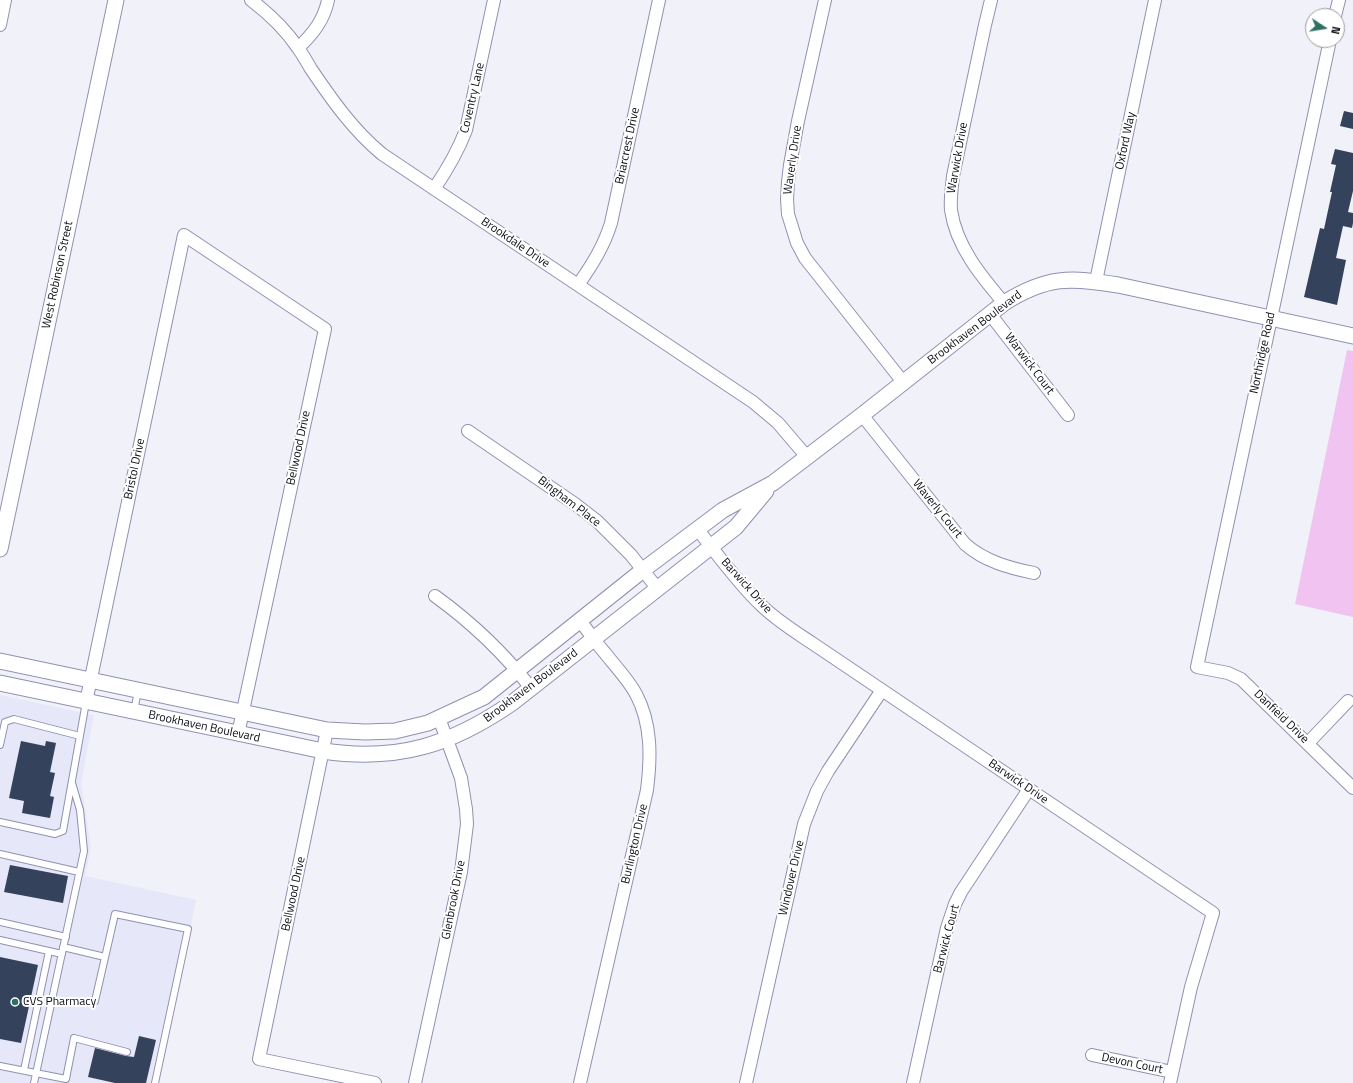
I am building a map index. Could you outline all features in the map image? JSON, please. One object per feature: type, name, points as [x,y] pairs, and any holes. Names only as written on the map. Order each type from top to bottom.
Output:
[{"type":"street","points":[[0,25],[5,0]]},
{"type":"street","name":"West Robinson Street","points":[[0,549],[116,0]]},
{"type":"street","name":"Brookdale Drive","points":[[251,0],[272,18],[298,48],[310,68],[346,118],[357,131],[382,154],[753,402],[778,423],[807,457]]},
{"type":"street","points":[[298,48],[310,37],[323,18],[328,0]]},
{"type":"street","name":"Coventry Lane","points":[[434,189],[460,146],[466,130],[494,0]]},
{"type":"street","name":"Briarcrest Drive","points":[[578,285],[599,254],[607,238],[659,0]]},
{"type":"street","name":"Waverly Drive","points":[[825,0],[790,165],[787,199],[788,214],[797,243],[806,258],[902,382]]},
{"type":"street","name":"Warwick Drive","points":[[991,0],[953,176],[951,210],[959,238],[967,254],[1004,303]]},
{"type":"street","name":"Oxford Way","points":[[1096,281],[1155,0]]},
{"type":"street","name":"Northridge Road","points":[[1197,666],[1328,48]]},
{"type":"street","name":"Bristol Drive","points":[[86,702],[184,235]]},
{"type":"street","name":"Bellwood Drive","points":[[184,235],[325,329],[238,734]]},
{"type":"street","name":"Brookhaven Boulevard","points":[[0,661],[327,730],[365,732],[395,731],[428,723],[484,697],[643,570],[723,510],[773,483],[1004,303],[1021,292],[1037,285],[1066,279],[1096,281],[1353,336]]},
{"type":"street","name":"Warwick Court","points":[[990,314],[1068,415]]},
{"type":"street","name":"Waverly Court","points":[[862,415],[965,544],[981,556],[1010,568],[1034,573]]},
{"type":"street","name":"Bingham Place","points":[[468,431],[575,504],[615,538],[657,588]]},
{"type":"street","name":"Brookhaven Boulevard","points":[[0,683],[324,751],[356,754],[407,752],[447,739],[477,726],[493,716],[531,688],[736,527],[773,483]]},
{"type":"street","name":"Barwick Drive","points":[[698,530],[753,596],[772,615],[812,644],[1213,913],[1191,987],[1171,1078]]},
{"type":"street","points":[[435,596],[458,612],[486,637],[517,670],[531,688]]},
{"type":"street","name":"Burlington Drive","points":[[580,621],[636,694],[642,708],[649,736],[650,764],[643,810],[580,1083]]},
{"type":"street","name":"Danfield Drive","points":[[1197,666],[1228,673],[1241,680],[1353,788]]},
{"type":"street","name":"Windover Drive","points":[[746,1083],[804,824],[817,791],[828,771],[882,690]]},
{"type":"street","points":[[1308,743],[1348,701]]},
{"type":"street","name":"Glenbrook Drive","points":[[415,1083],[461,872],[465,839],[466,810],[464,794],[439,718]]},
{"type":"street","name":"Bellwood Drive","points":[[327,730],[324,751],[259,1059],[375,1083]]},
{"type":"street","name":"Barwick Court","points":[[913,1083],[947,928],[955,904],[961,892],[1029,789]]},
{"type":"street","name":"Devon Court","points":[[1092,1055],[1171,1078]]},
{"type":"lane","points":[[134,712],[138,691]]},
{"type":"lane","points":[[0,822],[55,834],[63,832],[86,702]]},
{"type":"lane","points":[[0,745],[5,722],[14,719],[80,736]]},
{"type":"lane","points":[[34,1083],[84,851],[80,810],[72,783]]},
{"type":"lane","points":[[0,854],[80,872]]},
{"type":"lane","points":[[95,1001],[115,914],[188,929],[155,1083]]},
{"type":"lane","points":[[0,922],[66,937]]},
{"type":"lane","points":[[0,940],[62,954]]},
{"type":"lane","points":[[63,947],[105,957]]},
{"type":"lane","points":[[24,1070],[49,951]]},
{"type":"lane","points":[[0,1066],[24,1070],[66,1081],[74,1038],[127,1052]]},
{"type":"shaded area","points":[[1347,350],[1353,351],[1353,617],[1295,604]]},
{"type":"shaded area","points":[[0,695],[94,715],[81,783],[91,847],[85,876],[196,900],[159,1083],[0,1083]]},
{"type":"building","points":[[1344,111],[1353,113],[1353,129],[1340,126]]},
{"type":"building","points":[[1335,149],[1353,153],[1353,191],[1348,212],[1353,213],[1353,223],[1352,228],[1343,226],[1336,258],[1346,260],[1337,305],[1304,297],[1320,228],[1324,229],[1332,192],[1330,192],[1336,165],[1331,164]]},
{"type":"building","points":[[21,741],[45,746],[46,741],[56,743],[50,772],[55,773],[50,796],[54,797],[50,818],[22,813],[24,801],[9,798]]},
{"type":"building","points":[[10,865],[68,876],[63,903],[4,892]]},
{"type":"building","name":"CVS Pharmacy","points":[[0,957],[38,965],[21,1043],[0,1039]]},
{"type":"building","points":[[139,1036],[156,1040],[146,1083],[115,1083],[88,1077],[95,1048],[134,1057]]},
{"type":"place","name":"CVS Pharmacy","points":[[15,1002]]}]
